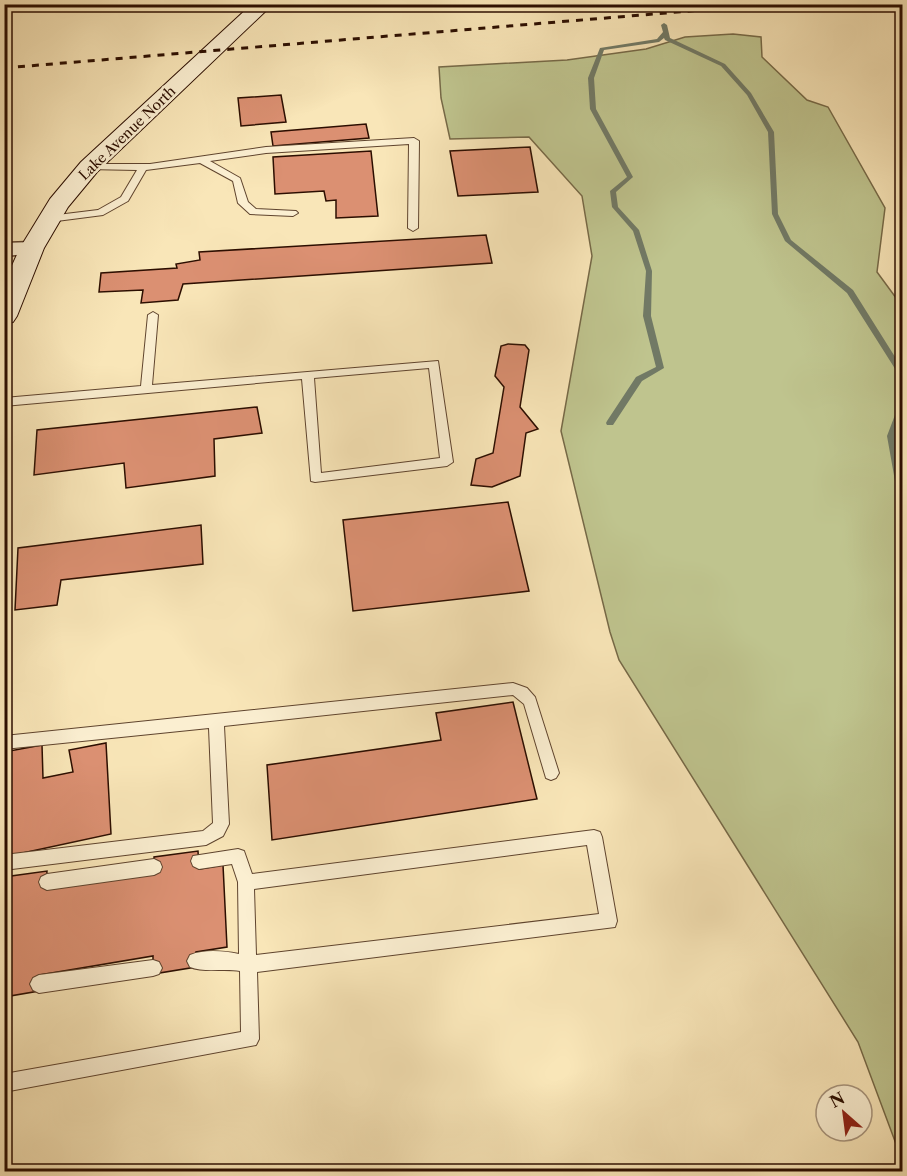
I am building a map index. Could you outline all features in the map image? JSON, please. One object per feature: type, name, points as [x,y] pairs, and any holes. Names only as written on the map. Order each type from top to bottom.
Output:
[{"type":"street","name":"Lake Avenue North","points":[[4,316],[32,248],[58,204],[89,167],[264,4]]},
{"type":"street","points":[[4,250],[32,248]]},
{"type":"lane","points":[[89,167],[143,167],[266,150],[414,141],[413,228]]},
{"type":"lane","points":[[202,160],[237,180],[243,203],[253,212],[292,213]]},
{"type":"lane","points":[[49,219],[100,213],[125,200],[143,167]]},
{"type":"lane","points":[[146,390],[153,315]]},
{"type":"lane","points":[[4,402],[434,364],[447,462],[315,478],[308,376]]},
{"type":"lane","points":[[4,743],[513,689],[522,692],[530,701],[551,773]]},
{"type":"lane","points":[[4,863],[212,836],[221,824],[216,721]]},
{"type":"lane","points":[[196,961],[225,960],[249,964],[609,921],[594,837],[246,882]]},
{"type":"lane","points":[[4,1083],[250,1039],[246,882],[238,856],[199,861]]},
{"type":"lane","points":[[46,882],[154,867]]},
{"type":"lane","points":[[39,984],[153,968]]},
{"type":"green space","points":[[733,34],[761,37],[762,57],[807,100],[828,107],[885,208],[877,272],[902,306],[902,1160],[858,1042],[619,660],[610,632],[561,431],[592,256],[582,196],[529,137],[450,139],[441,98],[439,67],[567,60],[646,49],[685,37]]},
{"type":"building","points":[[281,95],[286,122],[241,126],[238,98]]},
{"type":"building","points":[[366,124],[369,138],[273,146],[271,132]]},
{"type":"building","points":[[530,147],[538,192],[458,196],[450,151]]},
{"type":"building","points":[[371,151],[378,216],[336,218],[336,200],[326,201],[324,191],[275,194],[273,157]]},
{"type":"building","points":[[486,235],[492,263],[183,284],[178,300],[141,303],[143,290],[99,292],[101,273],[177,268],[176,264],[200,260],[199,252]]},
{"type":"building","points":[[525,345],[529,350],[520,407],[538,429],[526,433],[520,476],[492,487],[471,485],[476,459],[493,453],[504,387],[495,376],[501,346]]},
{"type":"building","points":[[257,407],[262,433],[214,439],[215,476],[126,488],[124,463],[34,475],[37,430]]},
{"type":"building","points":[[508,502],[529,591],[353,611],[343,520]]},
{"type":"building","points":[[201,525],[203,564],[61,580],[57,605],[15,610],[18,548]]},
{"type":"building","points":[[513,702],[537,799],[272,840],[267,765],[441,740],[436,713]]},
{"type":"building","points":[[106,743],[111,834],[4,857],[4,752],[42,745],[43,778],[73,772],[69,750]]},
{"type":"building","points":[[198,851],[199,869],[223,865],[227,947],[196,952],[196,967],[153,974],[153,956],[40,975],[39,991],[4,997],[4,877],[47,871],[46,889],[154,872],[154,857]]},
{"type":"waterway","points":[[664,25],[666,32]]},
{"type":"waterway","points":[[610,423],[639,379],[660,368],[647,316],[649,271],[636,230],[615,207],[613,191],[630,177],[593,109],[591,78],[602,49],[659,40],[666,32]]},
{"type":"waterway","points":[[666,32],[667,39],[723,65],[749,94],[771,132],[775,214],[788,241],[850,292],[902,373]]},
{"type":"waterway","points":[[902,407],[891,436],[902,498]]},
{"type":"railway","points":[[4,68],[774,4]]}]
